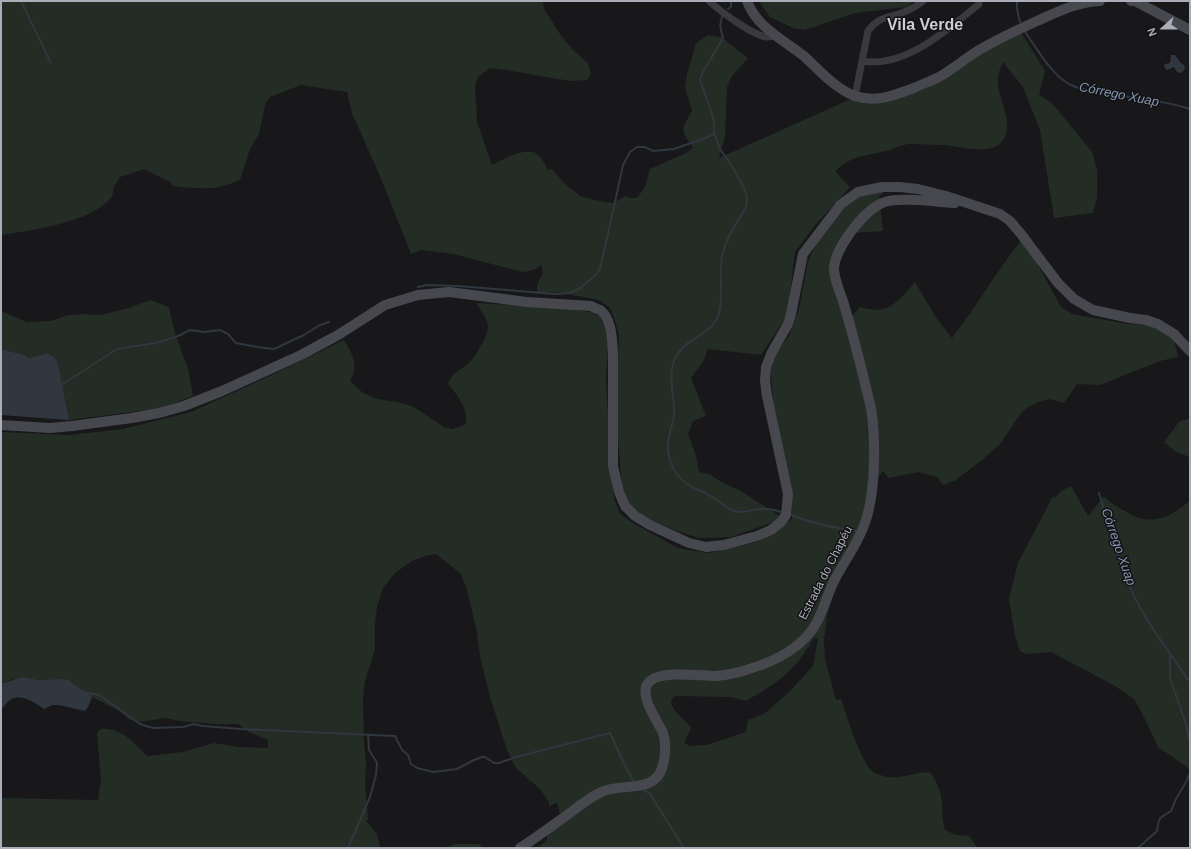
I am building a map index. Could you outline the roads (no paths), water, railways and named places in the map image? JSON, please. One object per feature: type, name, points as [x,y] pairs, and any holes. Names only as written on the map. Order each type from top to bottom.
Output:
[{"type":"main road","points":[[747,1],[757,19],[842,89],[856,96],[879,99],[890,97],[939,77],[1003,36],[1077,4],[1100,1]]},
{"type":"main road","points":[[1131,1],[1135,1],[1190,30]]},
{"type":"main road","points":[[1,425],[44,428],[72,426],[132,418],[184,406],[222,391],[307,352],[338,335],[385,305],[418,295],[449,292],[527,302],[591,306],[601,311],[607,320],[612,334],[613,466],[618,492],[625,506],[635,516],[650,525],[689,543],[706,547],[724,545],[757,536],[771,530],[781,522],[786,515],[788,494],[774,433],[765,381],[766,367],[771,354],[788,324],[791,314],[803,254],[842,204],[852,195],[866,189],[882,187],[918,189],[946,196],[1000,214],[1010,221],[1058,283],[1074,299],[1093,310],[1146,320],[1158,324],[1174,334],[1190,351]]},
{"type":"main road","name":"Estrada do Chapéu","points":[[520,848],[597,794],[612,788],[644,784],[653,780],[659,774],[663,763],[665,749],[664,735],[649,706],[646,688],[648,683],[654,679],[672,675],[718,676],[746,670],[772,661],[794,648],[804,640],[812,630],[818,621],[835,579],[864,527],[869,507],[873,479],[874,422],[872,408],[844,304],[836,281],[834,272],[836,256],[863,218],[879,204],[897,200],[968,204]]},
{"type":"street","points":[[710,1],[756,33],[767,37],[776,36]]},
{"type":"street","points":[[856,96],[868,31],[880,19],[903,13],[923,1]]},
{"type":"street","points":[[862,61],[870,63],[887,60],[920,47],[949,28],[979,4]]},
{"type":"waterway","points":[[21,1],[51,63]]},
{"type":"waterway","points":[[728,9],[731,7],[731,1]]},
{"type":"waterway","name":"Córrego Xuap","points":[[1017,1],[1020,22]]},
{"type":"waterway","points":[[723,14],[720,26],[723,38],[700,80],[712,114],[714,133],[720,149],[732,166],[743,186],[747,196],[746,207],[729,236],[722,256],[721,298],[717,319],[708,330],[684,346],[675,358],[671,379],[674,415],[668,451],[675,472],[684,482],[713,497],[729,509],[736,512],[763,509],[781,512]]},
{"type":"waterway","name":"Córrego Xuap","points":[[1025,32],[1042,58],[1052,70],[1070,85],[1097,92],[1155,101],[1190,109]]},
{"type":"waterway","points":[[418,287],[427,285],[458,286],[555,294],[569,293],[579,289],[597,274],[600,268],[623,165],[630,152],[637,147],[645,147],[653,151],[674,149],[714,134]]},
{"type":"waterway","points":[[60,386],[117,349],[156,343],[178,336],[190,330],[204,332],[220,330],[228,334],[236,343],[274,349],[304,335],[320,325],[329,322]]},
{"type":"waterway","name":"Córrego Xuap","points":[[1099,493],[1120,561],[1136,600],[1155,632],[1190,682]]},
{"type":"waterway","points":[[790,514],[823,525],[857,531]]},
{"type":"waterway","points":[[1170,654],[1170,678],[1186,724],[1190,742]]},
{"type":"waterway","points":[[83,692],[99,695],[140,724],[153,728],[183,727],[194,724],[241,729],[395,736],[402,750],[408,755],[411,764],[417,768],[433,772],[457,769],[482,757],[485,757],[494,763],[499,763],[516,757],[610,733],[626,768],[635,783]]},
{"type":"waterway","points":[[348,848],[370,797],[376,775],[377,763],[369,750],[368,734]]},
{"type":"waterway","points":[[1138,848],[1157,831],[1160,818],[1171,811],[1190,773]]},
{"type":"waterway","points":[[643,789],[650,794],[684,848]]},
{"type":"district","name":"Vila Verde","points":[[925,26]]}]
